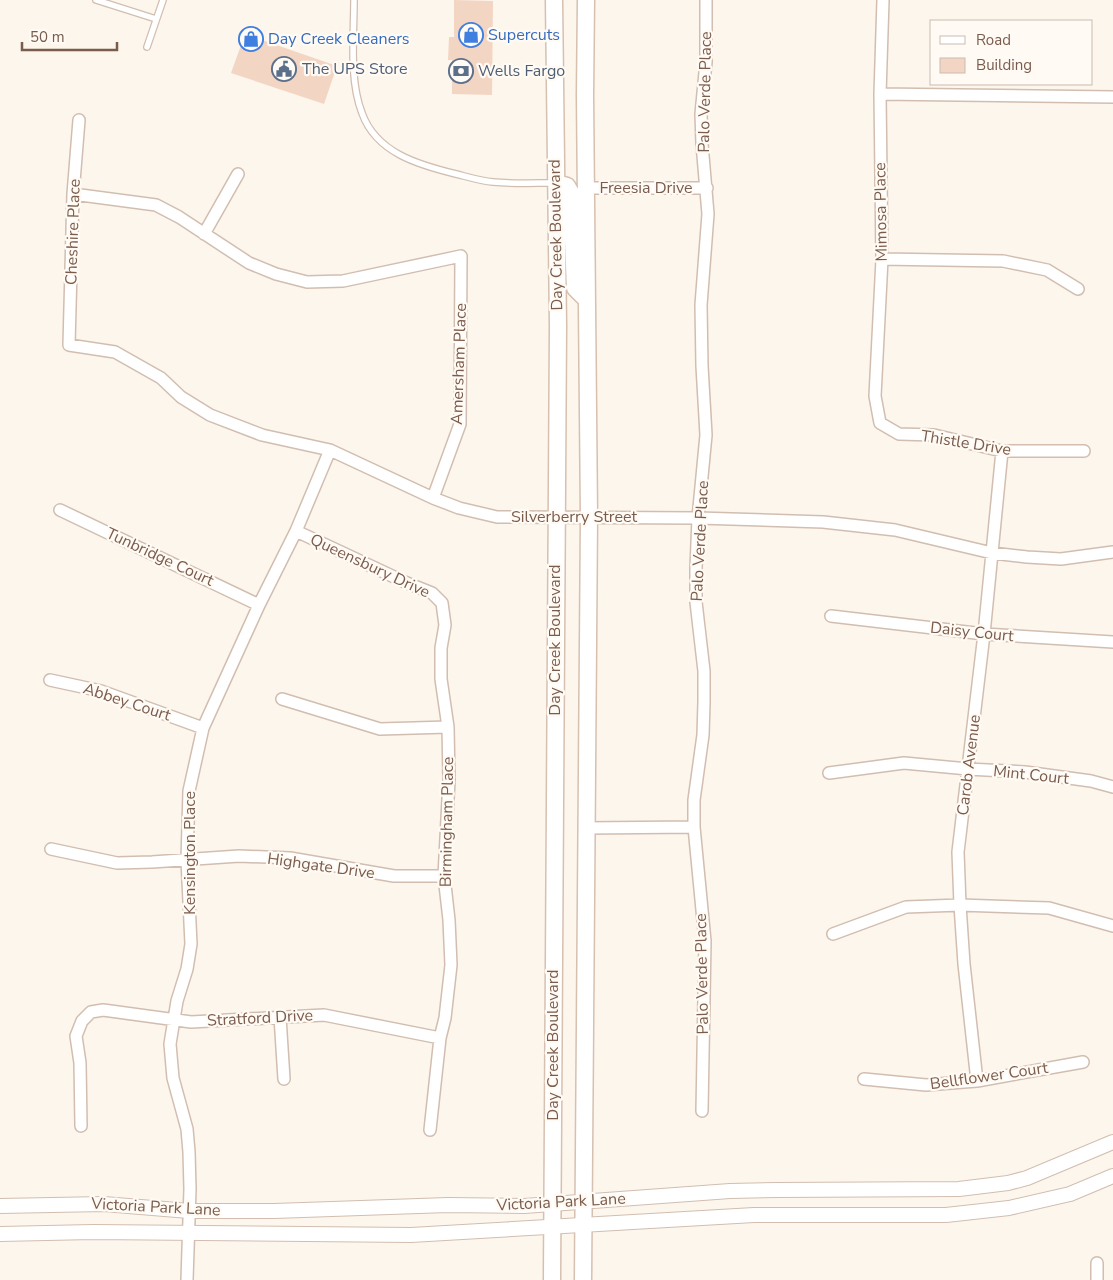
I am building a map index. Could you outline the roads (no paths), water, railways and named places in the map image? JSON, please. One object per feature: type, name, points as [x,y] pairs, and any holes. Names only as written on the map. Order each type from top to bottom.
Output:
[{"type":"main road","name":"Day Creek Boulevard","points":[[552,1280],[557,517],[554,0]]},
{"type":"main road","name":"Day Creek Boulevard","points":[[583,1280],[589,517],[586,0]]},
{"type":"main road","points":[[556,183],[567,186],[572,194],[575,288],[587,300]]},
{"type":"street","name":"Palo Verde Place","points":[[702,1111],[705,941],[694,827],[694,800],[703,736],[704,702],[704,671],[696,602],[698,518],[706,435],[701,305],[707,241],[706,188],[702,144],[706,62],[706,0]]},
{"type":"street","name":"Mimosa Place","points":[[880,423],[875,396],[882,258],[880,94],[883,0]]},
{"type":"street","points":[[880,94],[1008,97],[1113,96]]},
{"type":"street","name":"Cheshire Place","points":[[70,344],[73,194],[80,120]]},
{"type":"street","points":[[73,194],[156,206],[179,217],[204,234],[238,174]]},
{"type":"street","name":"Freesia Drive","points":[[586,188],[706,188]]},
{"type":"street","name":"Amersham Place","points":[[204,234],[249,263],[276,274],[306,282],[344,281],[461,256],[460,424],[433,498]]},
{"type":"street","points":[[882,258],[1002,261],[1047,270],[1078,289]]},
{"type":"street","name":"Silverberry Street","points":[[70,344],[116,352],[161,378],[182,397],[210,415],[262,435],[330,450],[433,498],[459,508],[497,517],[698,518],[823,522],[895,530],[992,554],[1027,558],[1061,558],[1113,552]]},
{"type":"street","name":"Thistle Drive","points":[[880,423],[899,434],[934,435],[1002,451],[1084,451]]},
{"type":"street","name":"Kensington Place","points":[[187,1280],[190,1189],[186,1129],[173,1078],[170,1044],[177,1001],[187,969],[190,944],[191,919],[187,860],[189,791],[203,728],[259,605],[296,531],[330,450]]},
{"type":"street","name":"Carob Avenue","points":[[977,1080],[964,964],[958,852],[984,634],[1002,451]]},
{"type":"street","name":"Tunbridge Court","points":[[60,510],[259,605]]},
{"type":"street","name":"Queensbury Drive","points":[[296,531],[432,593],[442,603]]},
{"type":"street","name":"Birmingham Place","points":[[430,1130],[440,1038],[445,1018],[451,965],[449,920],[444,876],[449,780],[448,728],[442,679],[442,648],[445,625],[442,603]]},
{"type":"street","name":"Daisy Court","points":[[832,616],[984,634],[1113,642]]},
{"type":"street","name":"Abbey Court","points":[[50,680],[101,691],[203,728]]},
{"type":"street","points":[[282,699],[380,729],[448,728]]},
{"type":"street","name":"Mint Court","points":[[829,773],[904,763],[1025,772],[1091,781],[1113,787]]},
{"type":"street","points":[[586,828],[694,827]]},
{"type":"street","name":"Highgate Drive","points":[[51,849],[116,863],[239,856],[290,858],[394,876],[444,876]]},
{"type":"street","points":[[833,934],[906,907],[960,905],[1050,908],[1113,926]]},
{"type":"street","name":"Stratford Drive","points":[[81,1126],[80,1064],[76,1036],[82,1021],[91,1012],[103,1010],[191,1022],[324,1015],[440,1038]]},
{"type":"street","points":[[280,1017],[284,1079]]},
{"type":"street","name":"Bellflower Court","points":[[864,1080],[926,1085],[977,1080],[1083,1062]]},
{"type":"street","name":"Victoria Park Lane","points":[[0,1206],[104,1204],[189,1211],[274,1211],[448,1205],[552,1205],[730,1191],[932,1190],[986,1186],[1027,1178],[1113,1142]]},
{"type":"street","name":"Victoria Park Lane","points":[[0,1234],[85,1232],[411,1235],[754,1215],[946,1215],[1009,1208],[1070,1194],[1113,1176]]},
{"type":"street","points":[[1097,1263],[1097,1280]]},
{"type":"lane","points":[[96,0],[156,19]]},
{"type":"lane","points":[[147,47],[163,0]]},
{"type":"lane","points":[[354,0],[355,76],[358,102],[365,120],[376,136],[399,155],[430,168],[494,182],[556,183]]},
{"type":"place","name":"Supercuts","points":[[471,35]]},
{"type":"place","name":"Day Creek Cleaners","points":[[251,39]]},
{"type":"place","name":"The UPS Store","points":[[284,69]]},
{"type":"place","name":"Wells Fargo","points":[[461,71]]}]
